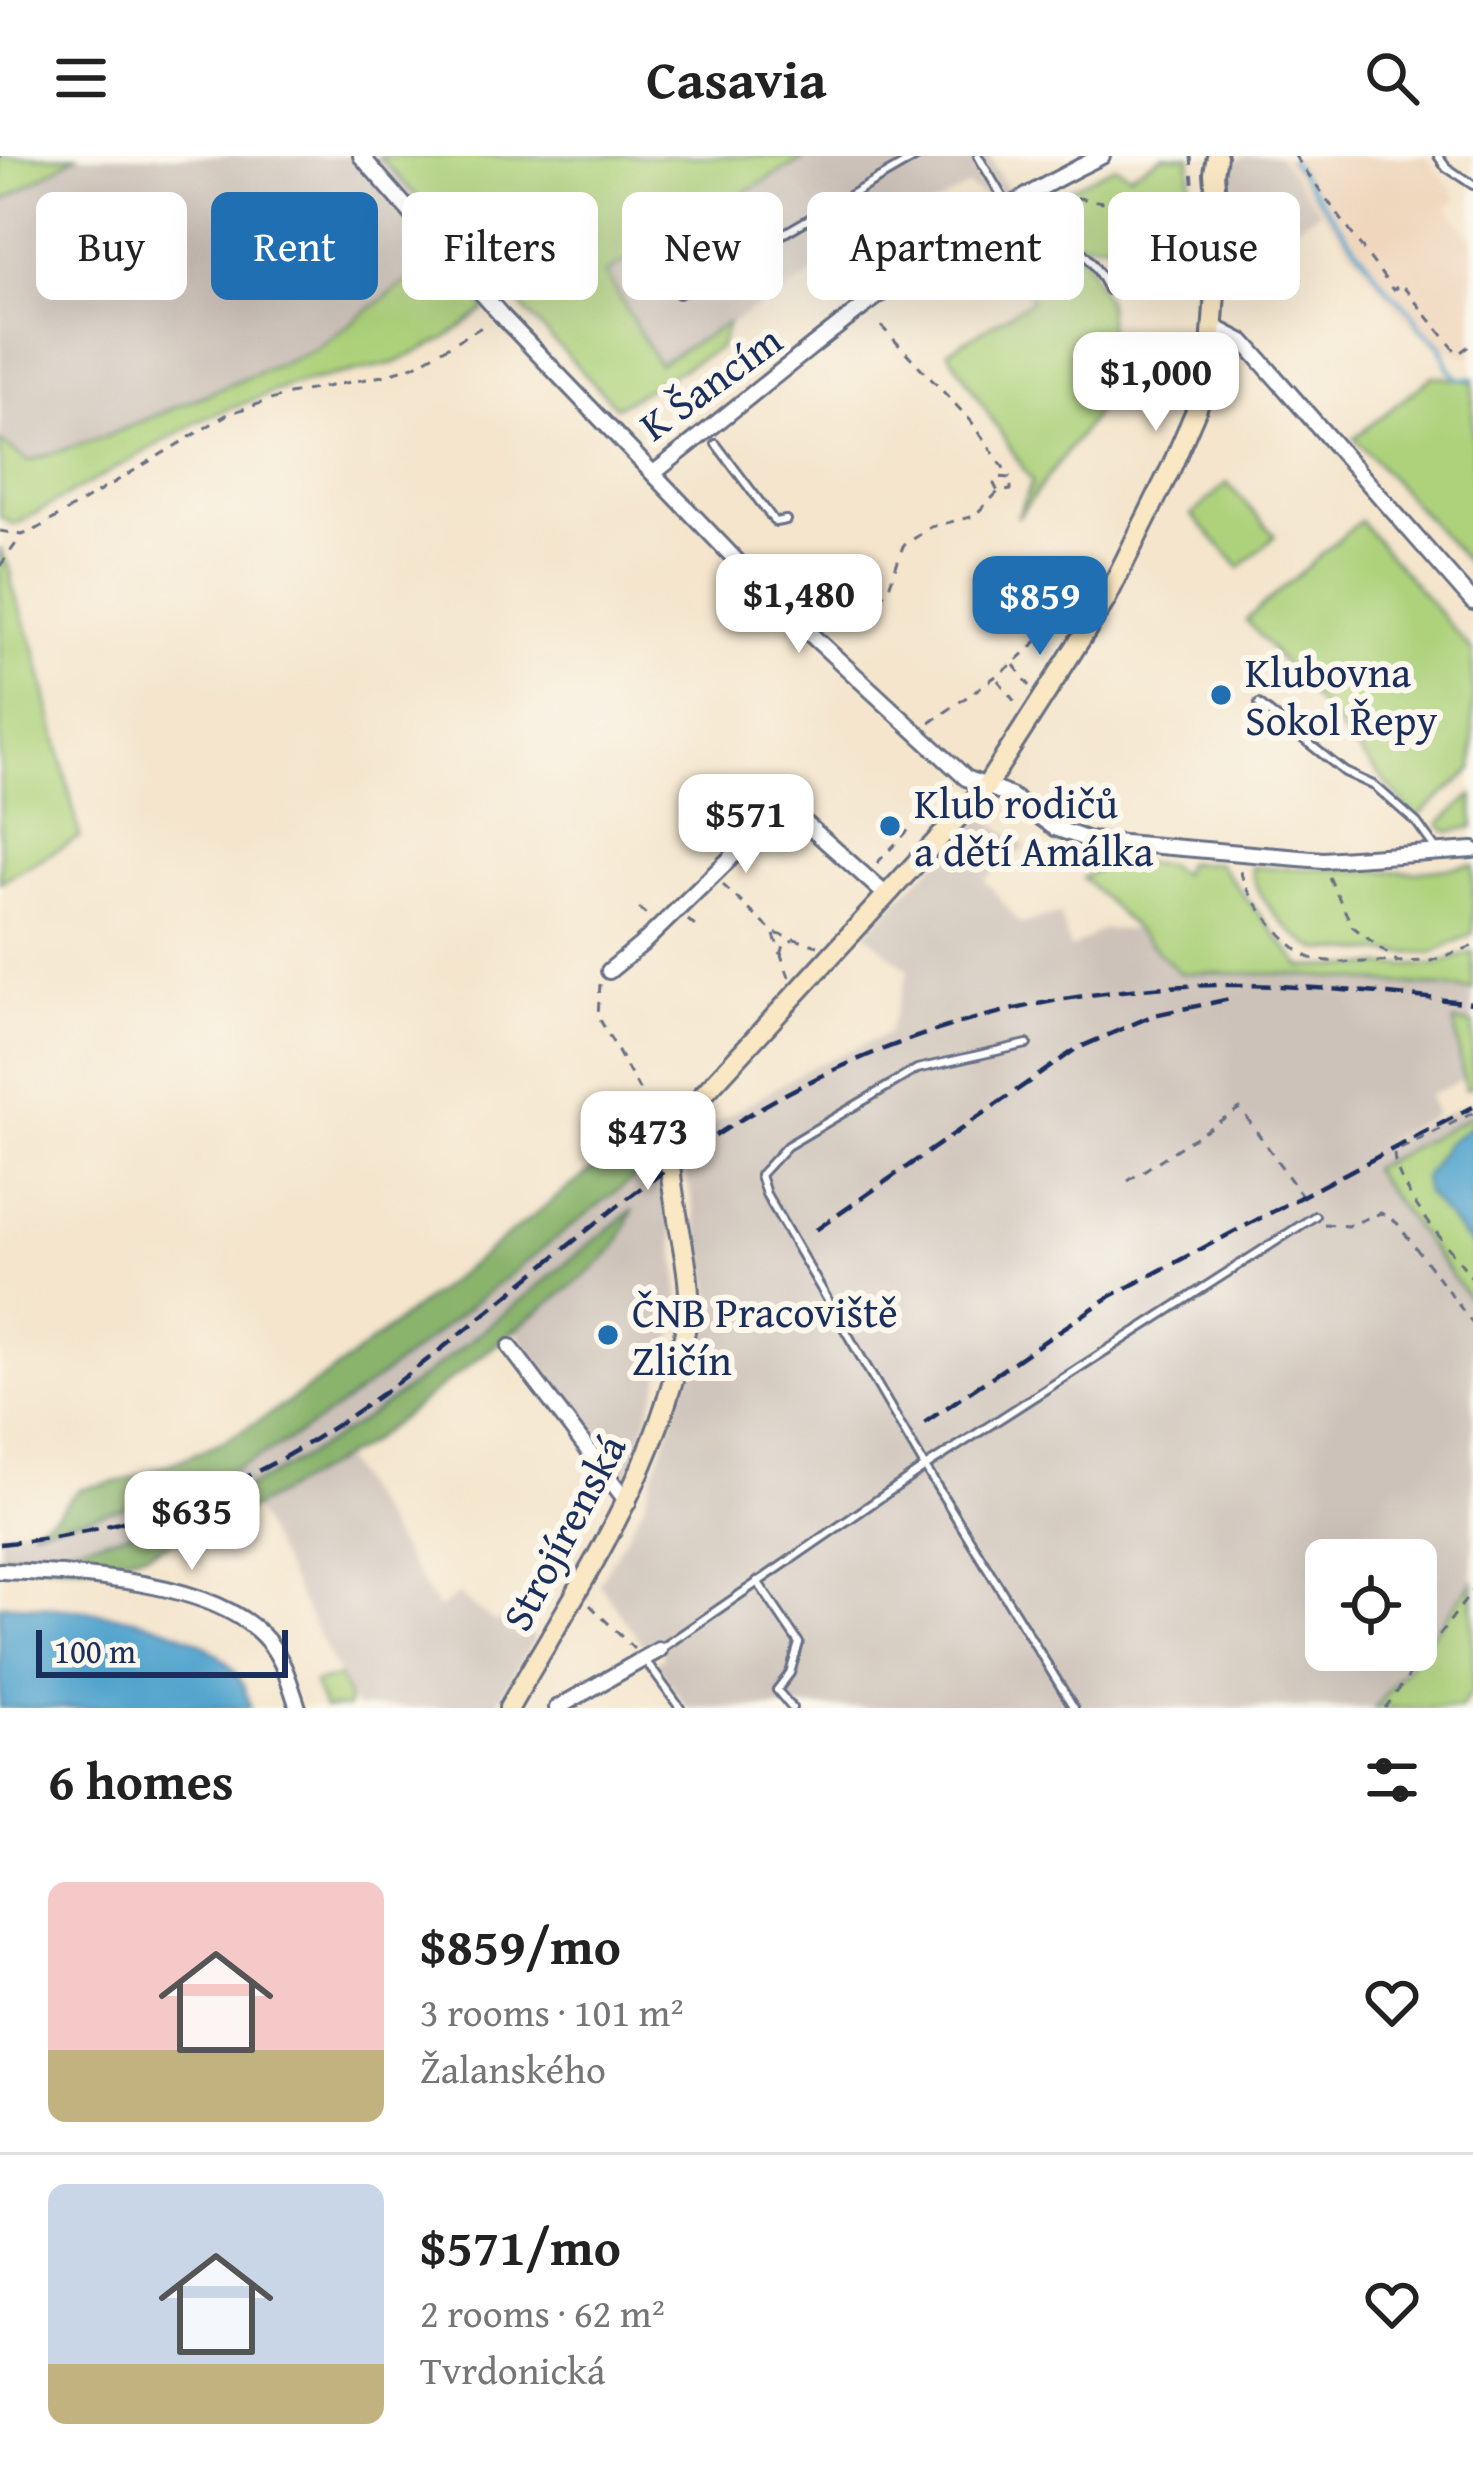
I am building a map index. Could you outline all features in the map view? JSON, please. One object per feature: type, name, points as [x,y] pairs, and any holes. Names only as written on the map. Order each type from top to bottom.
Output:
[{"type":"street","name":"K Šancím","points":[[361,156],[501,315],[655,472],[874,300]]},
{"type":"street","name":"K Šancím","points":[[1031,192],[1102,156]]},
{"type":"street","name":"Strojírenská","points":[[509,1708],[628,1503],[656,1432],[689,1305],[672,1166],[674,1133],[702,1096],[985,788],[1062,673],[1132,550],[1197,408],[1210,363],[1219,236],[1216,156]]},
{"type":"street","points":[[1214,327],[1245,343],[1473,602]]},
{"type":"street","points":[[655,472],[781,607],[966,778],[1010,796],[1073,836],[1323,860],[1473,850]]},
{"type":"street","points":[[604,977],[765,821],[790,812],[886,896]]},
{"type":"street","points":[[510,1347],[628,1503]]},
{"type":"street","points":[[0,1571],[98,1575],[217,1604],[267,1640],[287,1672],[298,1708]]},
{"type":"street","points":[[557,1708],[659,1650]]},
{"type":"lane","points":[[783,234],[918,156]]},
{"type":"lane","points":[[978,156],[999,192]]},
{"type":"lane","points":[[1438,156],[1473,185]]},
{"type":"lane","points":[[1084,253],[1091,256],[1108,290]]},
{"type":"lane","points":[[716,444],[776,522],[786,520]]},
{"type":"lane","points":[[1258,704],[1345,772],[1375,786],[1417,823],[1440,855]]},
{"type":"lane","points":[[1027,1044],[917,1069],[787,1145],[760,1175],[766,1194],[925,1467],[1074,1708]]},
{"type":"lane","points":[[659,1650],[925,1467],[1315,1216]]},
{"type":"lane","points":[[757,1581],[799,1643],[790,1673],[776,1690],[792,1708]]},
{"type":"lane","points":[[645,1660],[680,1708]]},
{"type":"path","points":[[1295,156],[1393,290],[1401,284],[1458,354],[1473,343]]},
{"type":"path","points":[[1192,157],[1194,192]]},
{"type":"path","points":[[0,566],[22,535],[228,414],[289,394],[414,366],[501,315]]},
{"type":"path","points":[[833,628],[880,599],[903,546],[931,527],[974,516],[998,492],[1011,490],[1011,478],[946,392],[881,326]]},
{"type":"path","points":[[1461,351],[1473,352]]},
{"type":"path","points":[[998,492],[994,484],[999,477],[1011,478]]},
{"type":"path","points":[[0,532],[22,535]]},
{"type":"path","points":[[924,728],[1013,664],[1071,609],[1083,619]]},
{"type":"path","points":[[1013,664],[1035,692]]},
{"type":"path","points":[[996,677],[1022,712]]},
{"type":"path","points":[[871,869],[952,784],[960,784]]},
{"type":"path","points":[[1234,852],[1242,884],[1297,949],[1311,958],[1431,961],[1473,946]]},
{"type":"path","points":[[1323,860],[1352,926],[1398,962]]},
{"type":"path","points":[[712,875],[774,933],[822,949]]},
{"type":"path","points":[[774,933],[793,981]]},
{"type":"path","points":[[781,956],[784,946],[795,939]]},
{"type":"path","points":[[604,977],[598,1016],[655,1116]]},
{"type":"path","points":[[1127,1180],[1240,1108],[1320,1224],[1347,1226],[1381,1213],[1397,1223],[1473,1324]]},
{"type":"path","points":[[1473,1113],[1394,1152],[1393,1161],[1405,1186],[1473,1279]]},
{"type":"path","points":[[1385,1708],[1473,1590]]},
{"type":"path","points":[[574,1593],[645,1660]]},
{"type":"path","points":[[590,1612],[602,1616]]},
{"type":"shaded area","points":[[76,156],[379,156],[413,192],[402,192],[402,285],[316,349],[97,440],[28,461],[0,441],[0,203]]},
{"type":"shaded area","points":[[808,156],[988,156],[1009,192],[976,192],[968,186],[958,192],[807,192],[807,279],[783,292],[783,192],[746,192]]},
{"type":"shaded area","points":[[1247,156],[1277,156],[1319,211],[1300,224],[1300,192],[1229,192],[1233,163]]},
{"type":"shaded area","points":[[1277,156],[1425,156],[1458,198],[1447,206],[1473,241],[1473,353],[1469,357],[1436,347],[1396,309]]},
{"type":"shaded area","points":[[622,263],[622,300],[770,300],[657,365],[605,273]]},
{"type":"shaded area","points":[[983,815],[1026,847],[985,880],[1020,924],[1060,914],[1070,949],[1102,929],[1136,930],[1180,973],[1288,974],[1473,990],[1473,1024],[1455,1023],[1463,1079],[1428,1096],[1436,1114],[1364,1151],[1473,1101],[1473,1115],[1372,1169],[1473,1304],[1473,1582],[1437,1628],[1437,1539],[1305,1539],[1305,1671],[1404,1671],[1375,1708],[688,1708],[655,1663],[664,1656],[654,1642],[645,1648],[599,1583],[643,1506],[713,1301],[686,1172],[666,1187],[680,1315],[628,1479],[618,1473],[515,1331],[594,1269],[617,1245],[631,1212],[399,1395],[266,1481],[136,1532],[0,1556],[0,1531],[84,1519],[167,1496],[296,1436],[384,1374],[694,1135],[811,1067],[888,1034],[909,970],[865,933]]},
{"type":"shaded area","points":[[343,1460],[438,1609],[458,1595],[495,1623],[506,1620],[535,1637],[494,1708],[356,1708],[253,1508]]},
{"type":"green space","points":[[0,156],[76,156],[0,203]]},
{"type":"green space","points":[[379,156],[808,156],[746,192],[622,192],[622,264],[606,273],[658,364],[728,323],[720,347],[616,407],[515,300],[598,300],[598,192],[413,192]]},
{"type":"green space","points":[[1163,156],[1190,156],[1190,192],[1108,192],[1108,244],[1084,243],[1084,192],[1062,192],[1115,166],[1130,174]]},
{"type":"green space","points":[[1084,257],[1107,302],[1110,370],[1093,417],[1017,518],[1032,482],[948,351],[1032,300],[1084,300]]},
{"type":"green space","points":[[402,285],[402,300],[478,300],[486,309],[446,338],[395,363],[291,385],[201,420],[15,525],[0,517],[0,441],[28,461],[107,436],[316,349]]},
{"type":"green space","points":[[1433,376],[1473,381],[1473,569],[1354,438]]},
{"type":"green space","points":[[1227,483],[1275,536],[1240,568],[1192,515]]},
{"type":"green space","points":[[1360,521],[1473,652],[1473,770],[1416,818],[1246,620]]},
{"type":"green space","points":[[0,548],[36,652],[80,837],[0,882]]},
{"type":"green space","points":[[1473,795],[1473,827],[1448,832],[1439,824]]},
{"type":"green space","points":[[1113,860],[1165,865],[1181,874],[1185,863],[1218,863],[1302,967],[1433,965],[1473,952],[1473,990],[1288,974],[1180,973],[1083,878]]},
{"type":"green space","points":[[1473,865],[1473,933],[1431,954],[1320,950],[1276,915],[1259,891],[1251,867],[1414,872]]},
{"type":"green space","points":[[1454,1022],[1473,1024],[1473,1087],[1465,1089]]},
{"type":"green space","points":[[1473,1115],[1473,1125],[1436,1160],[1427,1193],[1473,1247],[1473,1304],[1371,1169]]},
{"type":"green space","points":[[630,1140],[636,1177],[392,1368],[303,1431],[228,1472],[173,1493],[30,1529],[56,1514],[79,1489],[126,1480],[173,1463],[272,1413],[341,1366]]},
{"type":"green space","points":[[633,1210],[617,1245],[594,1269],[367,1444],[253,1508],[150,1552],[84,1565],[0,1560],[0,1556],[97,1541],[185,1514],[266,1478],[342,1434],[415,1383]]},
{"type":"green space","points":[[1473,1582],[1473,1690],[1460,1708],[1375,1708],[1404,1671],[1437,1671],[1437,1628]]},
{"type":"green space","points":[[339,1677],[349,1699],[347,1708],[324,1708],[314,1683]]},
{"type":"water","points":[[1473,1125],[1473,1247],[1426,1193],[1424,1178],[1447,1143]]},
{"type":"water","points":[[0,1604],[108,1614],[184,1635],[215,1653],[238,1677],[250,1708],[0,1708]]},
{"type":"waterway","points":[[1290,160],[1389,291],[1440,344],[1449,369],[1459,379],[1473,378]]},
{"type":"railway","points":[[0,1544],[78,1532],[155,1512],[230,1484],[300,1448],[410,1373],[673,1164],[786,1094],[906,1041],[1032,1005],[1163,987],[1290,987],[1473,1003]]},
{"type":"railway","points":[[816,1230],[1076,1049],[1154,1015],[1230,999]]},
{"type":"railway","points":[[924,1423],[1111,1296],[1473,1107]]},
{"type":"place","name":"Klubovna Sokol Řepy","points":[[1221,695]]},
{"type":"place","name":"Klub rodičů a dětí Amálka","points":[[890,826]]},
{"type":"place","name":"ČNB Pracoviště Zličín","points":[[608,1335]]}]
